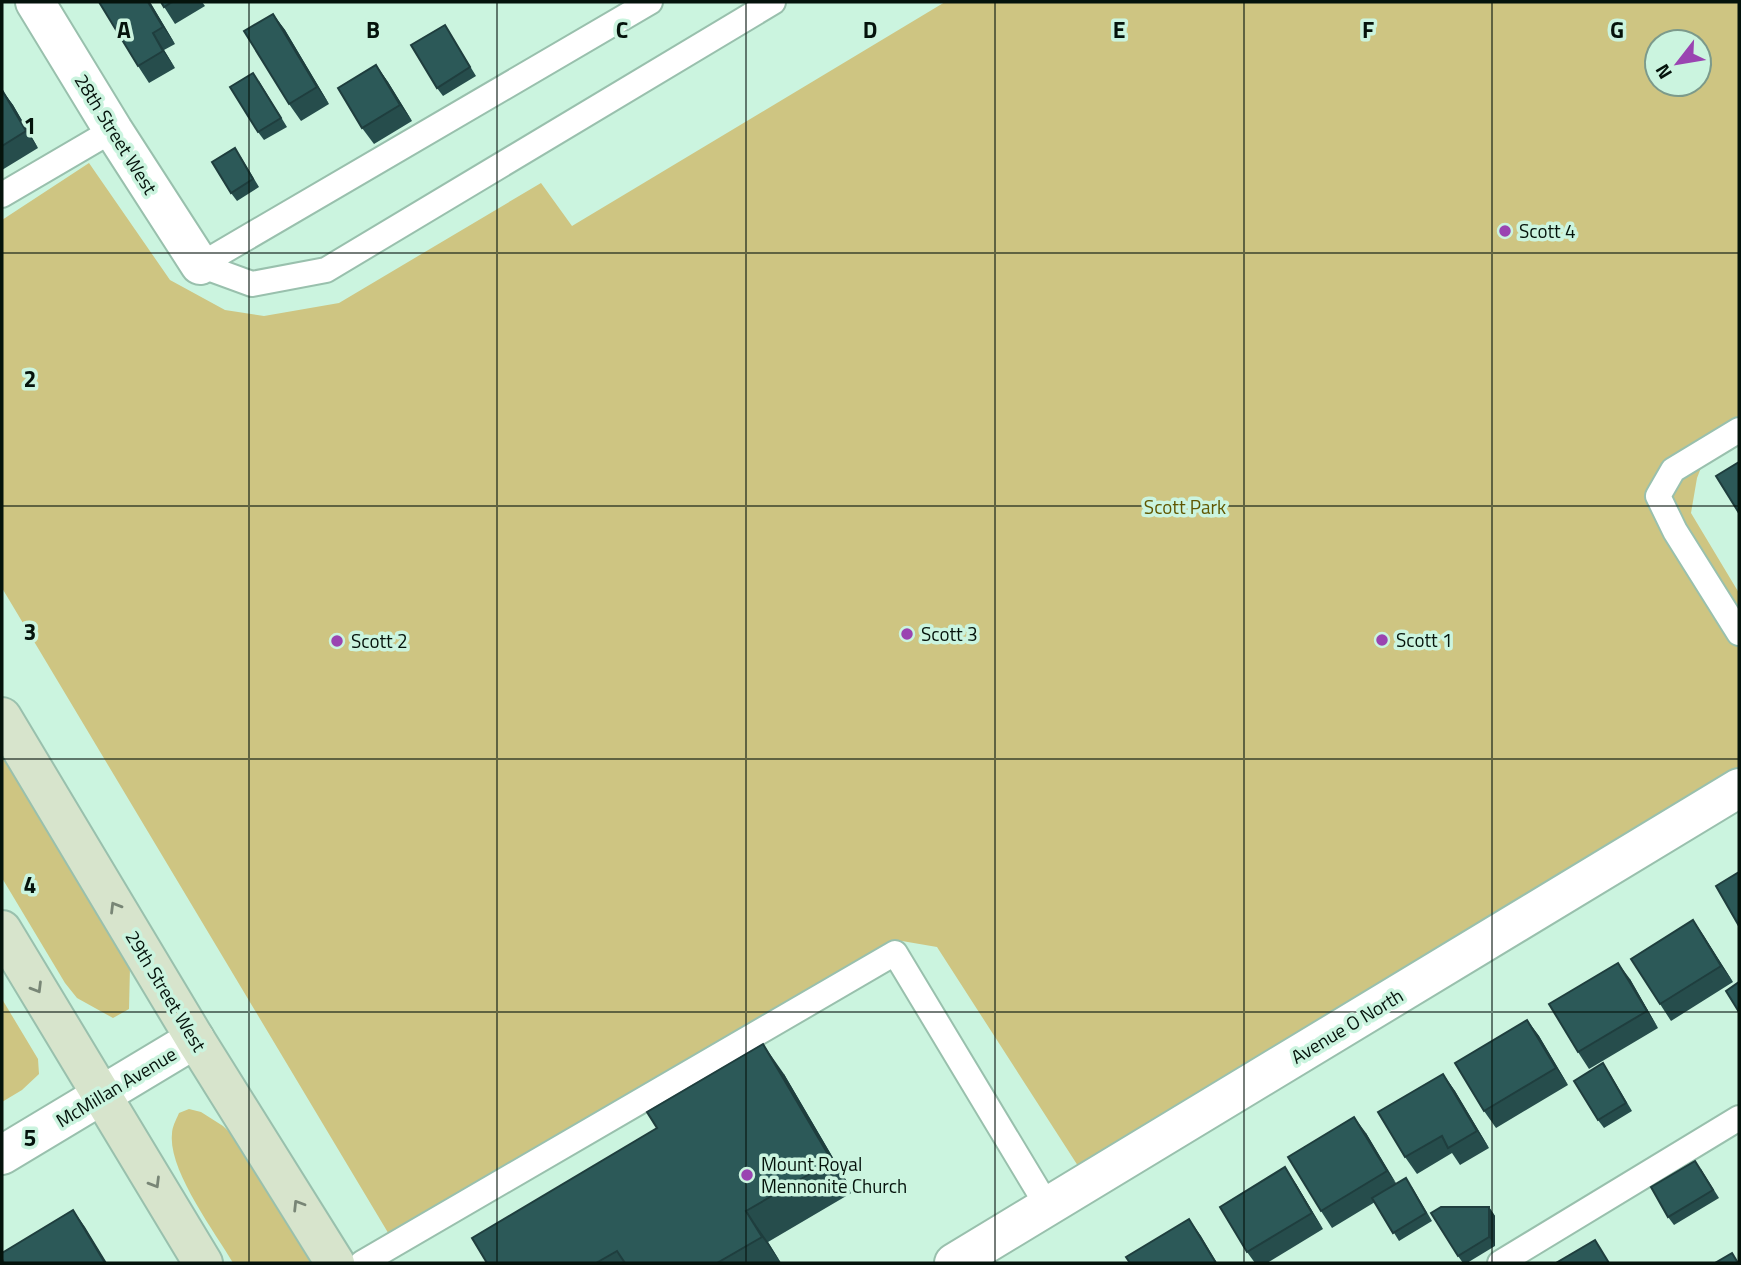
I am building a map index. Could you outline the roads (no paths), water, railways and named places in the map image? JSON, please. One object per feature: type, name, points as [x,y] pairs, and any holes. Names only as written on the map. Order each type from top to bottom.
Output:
[{"type":"street","name":"28th Street West","points":[[35,2],[200,265]]},
{"type":"street","name":"29th Street West","points":[[2,717],[195,1039],[335,1263]]},
{"type":"street","name":"Avenue O North","points":[[954,1263],[1739,788]]},
{"type":"street","points":[[2,930],[203,1263]]},
{"type":"street","name":"McMillan Avenue","points":[[2,1155],[195,1039]]},
{"type":"lane","points":[[200,265],[650,2]]},
{"type":"lane","points":[[200,265],[252,284],[326,270],[773,2]]},
{"type":"lane","points":[[2,195],[113,130]]},
{"type":"lane","points":[[1739,430],[1673,470],[1658,496],[1675,531],[1739,633]]},
{"type":"lane","points":[[362,1263],[895,953],[1048,1207]]},
{"type":"lane","points":[[1500,1263],[1739,1118]]},
{"type":"place","name":"Scott 4","points":[[1505,231]]},
{"type":"place","name":"Scott 3","points":[[907,634]]},
{"type":"place","name":"Scott 1","points":[[1382,640]]},
{"type":"place","name":"Scott 2","points":[[337,641]]},
{"type":"place","name":"Mount Royal Mennonite Church","points":[[747,1175]]},
{"type":"park label","name":"Scott Park","points":[[1185,507]]}]
